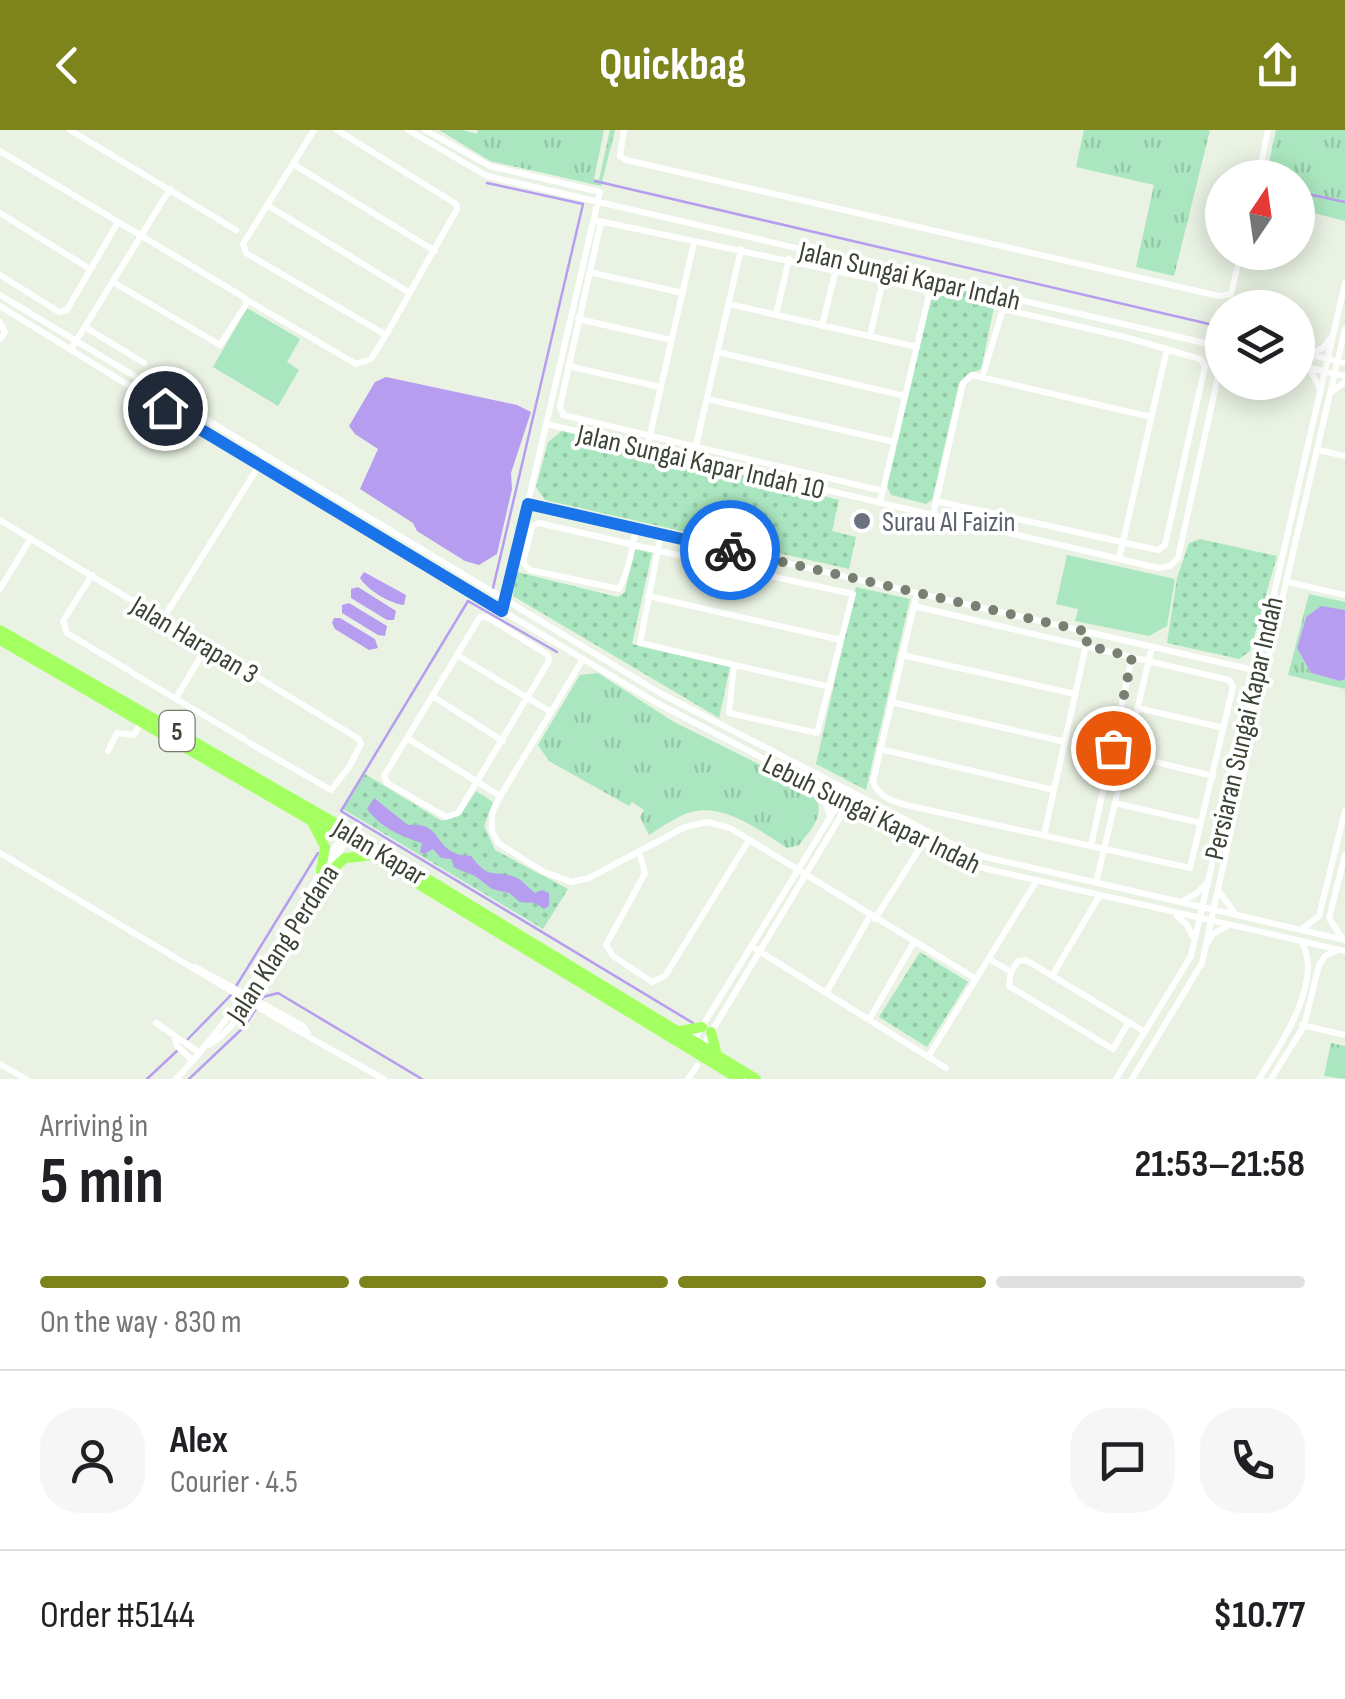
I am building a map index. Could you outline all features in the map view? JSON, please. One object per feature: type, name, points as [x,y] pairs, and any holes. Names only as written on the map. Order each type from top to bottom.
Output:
[{"type":"highway","name":"Jalan Kapar","points":[[2,633],[26,656],[312,821],[346,835],[377,859],[737,1079]]},
{"type":"highway","name":"Jalan Kapar","points":[[2,633],[674,1030],[696,1051],[717,1056],[756,1079]]},
{"type":"highway","points":[[312,821],[325,847],[323,873]]},
{"type":"highway","points":[[323,873],[352,855],[377,859]]},
{"type":"highway","points":[[674,1030],[706,1030],[717,1056]]},
{"type":"street","points":[[70,130],[236,230]]},
{"type":"street","points":[[314,130],[243,244],[246,253],[386,334]]},
{"type":"street","points":[[0,151],[356,364],[371,359],[457,214],[456,204],[337,130]]},
{"type":"street","name":"Jalan Sungai Kapar Indah","points":[[408,130],[487,176],[1205,343]]},
{"type":"street","points":[[426,130],[490,166],[593,190],[590,200],[598,221],[560,406],[563,415],[882,491]]},
{"type":"street","points":[[624,130],[620,156],[626,160],[1219,296],[1231,294],[1236,270]]},
{"type":"street","points":[[1262,160],[1268,130]]},
{"type":"street","points":[[293,164],[435,251]]},
{"type":"street","points":[[71,349],[170,189]]},
{"type":"street","points":[[267,205],[410,293]]},
{"type":"street","points":[[0,213],[90,269]]},
{"type":"street","points":[[598,221],[926,290],[929,296],[880,503]]},
{"type":"street","points":[[502,611],[598,221]]},
{"type":"street","points":[[0,276],[62,312],[118,222]]},
{"type":"street","points":[[647,448],[694,242]]},
{"type":"street","points":[[693,459],[741,249]]},
{"type":"street","points":[[776,315],[789,259]]},
{"type":"street","points":[[822,326],[836,269]]},
{"type":"street","points":[[589,272],[682,293]]},
{"type":"street","points":[[870,336],[883,280]]},
{"type":"street","points":[[113,282],[220,345],[247,300]]},
{"type":"street","points":[[1336,356],[1334,332],[1345,283]]},
{"type":"street","points":[[0,295],[307,482],[306,488],[328,507]]},
{"type":"street","points":[[728,304],[916,347]]},
{"type":"street","points":[[0,306],[328,507]]},
{"type":"street","points":[[936,501],[1162,548],[1205,366],[1200,359],[1003,309],[982,378]]},
{"type":"street","points":[[578,319],[671,340]]},
{"type":"street","points":[[0,339],[5,332],[2,324]]},
{"type":"street","points":[[85,327],[144,363]]},
{"type":"street","points":[[1336,356],[1345,330]]},
{"type":"street","points":[[1315,351],[1324,347],[1334,332]]},
{"type":"street","points":[[1119,559],[1167,349]]},
{"type":"street","points":[[718,352],[905,396]]},
{"type":"street","name":"Persiaran Sungai Kapar Indah","points":[[1116,1079],[1191,956],[1250,693],[1260,672],[1260,653],[1321,392],[1326,372],[1336,356]]},
{"type":"street","name":"Persiaran Sungai Kapar Indah","points":[[1132,1079],[1202,962],[1260,672],[1288,582],[1336,356]]},
{"type":"street","points":[[568,366],[660,387]]},
{"type":"street","points":[[1315,369],[1345,379],[1331,392]]},
{"type":"street","points":[[933,515],[963,383],[972,375],[1151,418]]},
{"type":"street","points":[[1315,380],[1321,392]]},
{"type":"street","points":[[706,399],[894,442]]},
{"type":"street","name":"Jalan Sungai Kapar Indah 10","points":[[546,424],[1158,568],[1170,566],[1178,558],[1213,400]]},
{"type":"street","points":[[1318,450],[1345,456]]},
{"type":"street","points":[[163,619],[266,456]]},
{"type":"street","name":"Lebuh Sungai Kapar Indah","points":[[307,482],[660,693],[972,854],[1344,939]]},
{"type":"street","points":[[528,504],[1260,672]]},
{"type":"street","name":"Lebuh Sungai Kapar Indah","points":[[328,507],[656,704],[970,865],[1342,950]]},
{"type":"street","name":"Jalan Harapan 3","points":[[0,521],[359,739],[360,744],[349,768],[331,790],[176,698]]},
{"type":"street","points":[[636,528],[632,544],[622,587],[598,586],[525,568],[523,563],[534,522],[632,544],[852,594]]},
{"type":"street","points":[[660,534],[640,643],[830,687]]},
{"type":"street","points":[[0,589],[31,538]]},
{"type":"street","points":[[92,576],[64,621],[64,628],[132,673],[176,698],[207,646]]},
{"type":"street","points":[[734,666],[728,714],[812,734],[820,731],[856,579]]},
{"type":"street","points":[[1288,582],[1345,595]]},
{"type":"street","points":[[914,606],[1229,680],[1234,687],[1193,864],[1188,870],[892,801],[876,790],[873,782],[917,593]]},
{"type":"street","points":[[648,596],[841,640]]},
{"type":"street","points":[[480,616],[487,616],[549,658],[458,813],[446,817],[387,783],[384,776],[432,696],[480,616]]},
{"type":"street","points":[[1044,835],[1089,632]]},
{"type":"street","points":[[1096,883],[1152,647]]},
{"type":"street","points":[[1241,667],[1260,653]]},
{"type":"street","points":[[457,655],[551,712]]},
{"type":"street","points":[[902,656],[1076,694]]},
{"type":"street","points":[[1091,847],[1132,657]]},
{"type":"street","points":[[583,659],[500,796],[492,814],[492,832],[498,843],[544,872],[571,882],[589,878],[686,827],[707,822],[730,828],[976,979]]},
{"type":"street","points":[[1241,667],[1250,693]]},
{"type":"street","points":[[432,696],[503,741]]},
{"type":"street","points":[[892,702],[1064,742]]},
{"type":"street","points":[[1138,708],[1224,728]]},
{"type":"street","points":[[108,751],[117,733],[134,735],[141,722]]},
{"type":"street","points":[[407,738],[500,796]]},
{"type":"street","points":[[880,749],[1054,790]]},
{"type":"street","points":[[1127,755],[1214,776]]},
{"type":"street","points":[[821,790],[834,818]]},
{"type":"street","points":[[844,802],[846,790]]},
{"type":"street","points":[[688,1079],[696,1051],[751,946],[797,870],[844,802],[854,794]]},
{"type":"street","points":[[1115,802],[1202,823]]},
{"type":"street","points":[[1301,930],[1319,916],[1345,811]]},
{"type":"street","points":[[834,818],[864,812]]},
{"type":"street","points":[[706,1030],[806,875],[834,818]]},
{"type":"street","name":"Jalan Klang Perdana","points":[[176,1079],[207,1046],[215,1044],[251,998],[346,835]]},
{"type":"street","points":[[639,852],[645,873],[606,945],[613,956],[652,982],[665,976],[749,840]]},
{"type":"street","points":[[826,993],[923,842]]},
{"type":"street","points":[[1336,850],[1345,854],[1330,918],[1344,939]]},
{"type":"street","points":[[0,853],[303,1026],[308,1035],[384,1079]]},
{"type":"street","points":[[928,1057],[1037,880]]},
{"type":"street","points":[[1180,902],[1208,881]]},
{"type":"street","points":[[1218,889],[1238,915]]},
{"type":"street","points":[[1052,976],[1100,895]]},
{"type":"street","points":[[1170,911],[1187,925],[1194,943]]},
{"type":"street","points":[[1206,944],[1213,934],[1230,924]]},
{"type":"street","points":[[1259,1079],[1295,1022],[1309,959],[1301,941]]},
{"type":"street","points":[[870,1020],[914,942]]},
{"type":"street","points":[[751,946],[946,1068]]},
{"type":"street","points":[[1271,1079],[1304,1026],[1319,964],[1325,956],[1342,950]]},
{"type":"street","points":[[989,959],[1011,972]]},
{"type":"street","points":[[1129,1022],[1113,1049],[1009,986],[1011,972],[1018,961],[1026,960],[1129,1022],[1145,1032]]},
{"type":"street","points":[[1295,1022],[1345,1035]]},
{"type":"street","points":[[156,1024],[174,1034],[193,1061]]},
{"type":"street","points":[[183,1045],[200,1053]]},
{"type":"street","points":[[0,1064],[26,1079]]},
{"type":"street","points":[[365,1079],[372,1072]]},
{"type":"green space","points":[[439,130],[477,134],[478,130],[604,130],[594,179],[599,180],[610,130],[615,130],[601,186],[490,161]]},
{"type":"green space","points":[[1084,130],[1210,130],[1174,276],[1136,267],[1154,185],[1076,167]]},
{"type":"green space","points":[[1276,130],[1345,130],[1345,221],[1315,213],[1315,160],[1270,160]]},
{"type":"green space","points":[[933,283],[996,298],[981,369],[959,383],[932,500],[926,504],[891,495],[887,486]]},
{"type":"green space","points":[[247,308],[300,339],[287,362],[299,370],[278,406],[213,367]]},
{"type":"green space","points":[[563,430],[839,500],[832,531],[856,537],[849,569],[545,500],[536,487],[548,442]]},
{"type":"green space","points":[[1200,539],[1277,556],[1250,651],[1239,659],[1167,643],[1177,578],[1189,543]]},
{"type":"green space","points":[[634,549],[652,553],[632,644],[730,667],[719,718],[513,596],[517,572],[618,597],[625,592]]},
{"type":"green space","points":[[1067,555],[1175,579],[1167,626],[1149,636],[1075,621],[1078,609],[1056,604]]},
{"type":"green space","points":[[856,587],[910,599],[866,790],[816,764]]},
{"type":"green space","points":[[1309,594],[1345,602],[1345,610],[1321,607],[1306,617],[1297,648],[1311,673],[1345,679],[1345,689],[1288,675]]},
{"type":"green space","points":[[598,673],[674,722],[813,791],[818,814],[799,845],[787,848],[742,820],[704,810],[680,816],[649,835],[640,817],[644,810],[632,802],[629,806],[549,761],[538,745],[580,675]]},
{"type":"green space","points":[[365,774],[442,821],[461,814],[476,791],[493,802],[484,826],[495,850],[568,889],[543,929],[343,809]]},
{"type":"green space","points":[[920,952],[968,982],[927,1047],[879,1017]]},
{"type":"green space","points":[[1331,1043],[1345,1046],[1345,1079],[1324,1076]]},
{"type":"shaded area","points":[[386,377],[517,405],[531,412],[511,473],[512,489],[497,554],[479,565],[465,561],[417,531],[413,523],[360,489],[378,449],[349,426],[375,382]]},
{"type":"shaded area","points":[[364,572],[406,595],[404,605],[368,587],[360,578]]},
{"type":"shaded area","points":[[358,587],[396,611],[394,620],[387,620],[351,598],[351,589]]},
{"type":"shaded area","points":[[349,603],[387,626],[385,636],[342,613],[342,605]]},
{"type":"shaded area","points":[[1321,606],[1345,610],[1345,679],[1340,681],[1311,673],[1297,648],[1306,617]]},
{"type":"shaded area","points":[[334,618],[375,639],[378,648],[369,650],[335,629]]},
{"type":"shaded area","points":[[374,798],[408,825],[431,830],[448,849],[471,856],[487,872],[515,877],[535,893],[549,893],[549,906],[544,909],[535,903],[520,902],[509,893],[492,889],[455,868],[451,859],[441,858],[433,849],[420,852],[422,843],[391,830],[372,815],[367,809]]},
{"type":"waterway","points":[[595,181],[1205,323]]},
{"type":"waterway","points":[[487,183],[583,204],[493,588]]},
{"type":"waterway","points":[[1315,196],[1345,202]]},
{"type":"waterway","points":[[557,652],[468,601],[341,811],[693,1023]]},
{"type":"waterway","points":[[235,988],[318,853]]},
{"type":"waterway","points":[[260,1002],[263,997],[278,993],[422,1079]]},
{"type":"waterway","points":[[188,1039],[231,995]]},
{"type":"waterway","points":[[189,1079],[244,1027],[256,1009]]},
{"type":"waterway","points":[[147,1079],[179,1049]]},
{"type":"way so far","points":[[730,550],[1089,632],[1086,645],[1132,657],[1113,748]]},
{"type":"place","name":"Surau Al Faizin","points":[[862,521]]},
{"type":"route","points":[[165,408],[502,611],[528,504],[730,550]]}]
